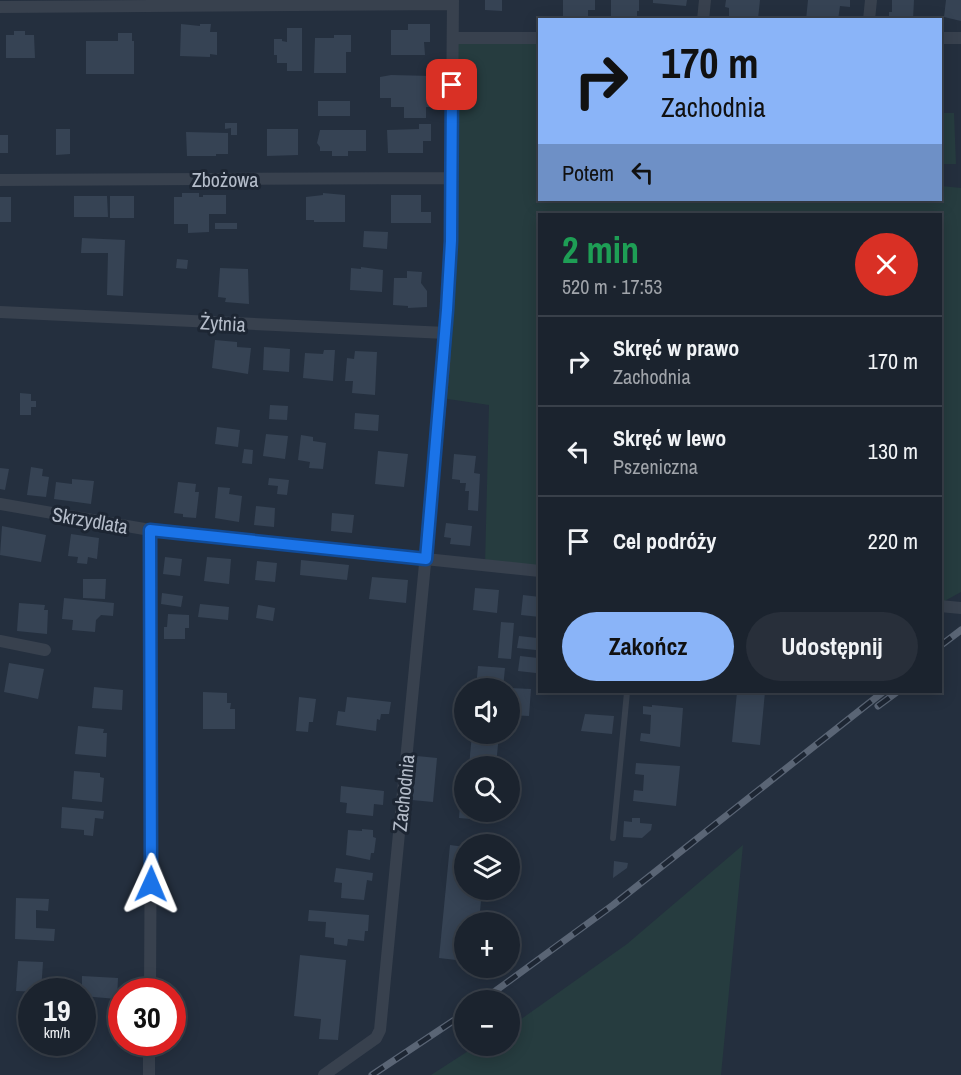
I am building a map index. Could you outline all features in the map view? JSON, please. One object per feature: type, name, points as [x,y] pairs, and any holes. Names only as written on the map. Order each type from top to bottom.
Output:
[{"type":"street","points":[[703,18],[705,0]]},
{"type":"street","points":[[869,18],[871,0]]},
{"type":"street","points":[[0,7],[453,2]]},
{"type":"street","name":"Zachodnia","points":[[324,1075],[376,1038],[380,1027],[446,333],[451,241],[453,2]]},
{"type":"street","points":[[453,38],[538,38]]},
{"type":"street","points":[[942,38],[961,38]]},
{"type":"street","name":"Zbożowa","points":[[0,180],[451,177]]},
{"type":"street","name":"Żytnia","points":[[0,312],[446,333]]},
{"type":"street","name":"Skrzydlata","points":[[0,504],[150,530],[152,798],[150,978]]},
{"type":"street","points":[[150,530],[538,571]]},
{"type":"street","points":[[942,606],[961,608]]},
{"type":"street","points":[[0,641],[45,650]]},
{"type":"street","points":[[149,1056],[149,1075]]},
{"type":"lane","points":[[613,838],[627,693]]},
{"type":"green space","points":[[453,38],[538,38],[538,201],[942,201],[942,186],[961,188],[961,592],[942,602],[942,213],[538,213],[538,571],[485,565],[489,405],[441,398]]},
{"type":"green space","points":[[942,113],[954,113],[956,164],[942,164]]},
{"type":"green space","points":[[743,845],[721,1075],[431,1075],[460,1056],[520,1056],[520,1020],[627,944]]},
{"type":"building","points":[[485,0],[502,0],[502,11],[485,10]]},
{"type":"building","points":[[563,0],[595,0],[595,10],[588,10],[588,16],[563,16]]},
{"type":"building","points":[[611,0],[639,0],[637,18],[611,18]]},
{"type":"building","points":[[653,0],[687,0],[686,6],[653,3]]},
{"type":"building","points":[[726,0],[760,0],[758,18],[729,16],[729,8],[725,7]]},
{"type":"building","points":[[808,0],[850,0],[850,7],[840,6],[838,18],[806,18]]},
{"type":"building","points":[[892,0],[914,0],[913,18],[889,18],[889,12],[892,12]]},
{"type":"building","points":[[946,0],[961,0],[961,21],[944,17]]},
{"type":"building","points":[[181,24],[200,26],[200,24],[211,24],[210,32],[217,32],[217,55],[210,54],[210,57],[180,56]]},
{"type":"building","points":[[408,24],[430,24],[430,42],[424,42],[425,55],[391,55],[391,30],[408,30]]},
{"type":"building","points":[[287,28],[302,28],[302,71],[287,71],[287,63],[277,63],[277,55],[274,55],[274,39],[287,42]]},
{"type":"building","points":[[14,31],[25,31],[25,35],[34,35],[35,58],[6,58],[6,35],[14,35]]},
{"type":"building","points":[[118,33],[132,33],[134,74],[86,74],[86,41],[118,41]]},
{"type":"building","points":[[334,35],[351,35],[351,52],[346,52],[346,73],[314,73],[315,38],[334,38]]},
{"type":"building","points":[[432,76],[432,84],[435,84],[435,98],[432,98],[432,107],[426,107],[426,118],[404,118],[404,107],[391,107],[391,98],[380,98],[380,77]]},
{"type":"building","points":[[318,101],[350,101],[350,116],[318,116]]},
{"type":"building","points":[[225,123],[237,123],[237,135],[231,135],[231,128],[225,129]]},
{"type":"building","points":[[419,124],[431,124],[431,141],[423,141],[423,153],[388,153],[387,130],[419,129]]},
{"type":"building","points":[[56,129],[70,129],[70,154],[56,155]]},
{"type":"building","points":[[267,129],[298,129],[298,155],[267,156]]},
{"type":"building","points":[[320,130],[366,130],[366,151],[348,151],[348,156],[332,156],[332,151],[320,151],[317,143]]},
{"type":"building","points":[[186,132],[228,133],[228,154],[187,156]]},
{"type":"building","points":[[0,135],[8,135],[8,153],[0,153]]},
{"type":"building","points":[[182,193],[199,193],[199,197],[226,195],[226,214],[209,214],[209,232],[188,233],[188,224],[174,224],[174,197],[182,197]]},
{"type":"building","points":[[323,193],[345,195],[345,222],[306,220],[306,197],[323,195]]},
{"type":"building","points":[[391,195],[421,195],[421,212],[431,212],[431,223],[391,223]]},
{"type":"building","points":[[74,196],[107,196],[108,217],[74,217]]},
{"type":"building","points":[[110,196],[134,196],[134,218],[110,218]]},
{"type":"building","points":[[0,197],[11,197],[11,222],[0,222]]},
{"type":"building","points":[[215,223],[237,223],[237,229],[215,229]]},
{"type":"building","points":[[364,231],[388,232],[387,249],[363,247]]},
{"type":"building","points":[[82,238],[125,240],[123,296],[107,295],[108,253],[81,253]]},
{"type":"building","points":[[177,259],[188,260],[187,269],[176,268]]},
{"type":"building","points":[[361,267],[383,270],[382,292],[350,290],[351,268],[361,269]]},
{"type":"building","points":[[220,268],[248,269],[249,304],[225,302],[226,298],[218,297]]},
{"type":"building","points":[[407,271],[422,272],[421,283],[427,291],[427,307],[408,308],[408,306],[393,305],[394,278],[407,278]]},
{"type":"building","points":[[215,340],[237,342],[237,347],[251,348],[248,374],[212,368]]},
{"type":"building","points":[[264,347],[290,349],[289,372],[263,370]]},
{"type":"building","points":[[324,350],[335,350],[333,381],[303,378],[305,353],[323,354]]},
{"type":"building","points":[[355,351],[377,352],[375,395],[352,393],[353,381],[345,381],[347,358],[354,359]]},
{"type":"building","points":[[20,393],[31,394],[31,401],[36,401],[36,407],[31,407],[31,415],[20,415]]},
{"type":"building","points":[[270,405],[288,406],[287,420],[269,419]]},
{"type":"building","points":[[355,413],[379,415],[378,431],[354,429]]},
{"type":"building","points":[[217,427],[240,430],[238,447],[215,444]]},
{"type":"building","points":[[266,434],[288,436],[285,459],[263,456]]},
{"type":"building","points":[[301,435],[313,437],[313,441],[326,443],[323,469],[309,468],[310,462],[298,460]]},
{"type":"building","points":[[244,449],[253,450],[252,464],[242,463]]},
{"type":"building","points":[[378,451],[408,454],[404,487],[375,484]]},
{"type":"building","points":[[454,454],[476,456],[474,473],[480,474],[478,511],[468,510],[469,491],[465,491],[466,483],[452,479]]},
{"type":"building","points":[[31,467],[43,469],[42,476],[49,477],[46,497],[27,495]]},
{"type":"building","points":[[0,468],[9,469],[5,490],[0,489]]},
{"type":"building","points":[[269,478],[289,480],[287,495],[277,494],[278,486],[268,485]]},
{"type":"building","points":[[72,479],[94,481],[91,504],[54,499],[56,482],[72,484]]},
{"type":"building","points":[[178,482],[196,484],[195,492],[199,492],[196,518],[183,517],[183,514],[174,513]]},
{"type":"building","points":[[218,487],[230,488],[229,494],[242,496],[239,522],[215,518]]},
{"type":"building","points":[[256,506],[275,508],[274,527],[254,525]]},
{"type":"building","points":[[332,513],[354,515],[352,533],[331,531]]},
{"type":"building","points":[[446,523],[472,526],[470,546],[450,544],[451,538],[444,537]]},
{"type":"building","points":[[2,526],[46,535],[41,562],[0,555]]},
{"type":"building","points":[[71,534],[99,538],[97,559],[88,557],[87,564],[77,563],[78,557],[68,556]]},
{"type":"building","points":[[165,557],[182,559],[180,576],[163,574]]},
{"type":"building","points":[[207,557],[231,559],[229,584],[204,581]]},
{"type":"building","points":[[301,560],[349,565],[347,580],[300,575]]},
{"type":"building","points":[[257,561],[277,563],[275,582],[255,580]]},
{"type":"building","points":[[372,577],[408,580],[406,603],[369,599]]},
{"type":"building","points":[[83,579],[106,579],[105,599],[83,598]]},
{"type":"building","points":[[475,588],[499,590],[497,613],[473,610]]},
{"type":"building","points":[[162,593],[183,596],[181,607],[161,604]]},
{"type":"building","points":[[523,595],[538,597],[538,617],[521,615]]},
{"type":"building","points":[[64,598],[114,603],[113,616],[101,615],[96,620],[95,632],[72,630],[73,620],[62,619]]},
{"type":"building","points":[[19,603],[45,605],[44,610],[48,610],[47,634],[17,631]]},
{"type":"building","points":[[200,604],[229,607],[228,620],[198,617]]},
{"type":"building","points":[[258,605],[275,608],[273,621],[256,618]]},
{"type":"building","points":[[168,614],[189,615],[189,628],[185,628],[185,639],[164,639],[164,627],[167,627]]},
{"type":"building","points":[[501,622],[514,623],[511,659],[498,658]]},
{"type":"building","points":[[519,636],[537,638],[536,650],[517,648]]},
{"type":"building","points":[[520,656],[538,658],[536,673],[518,671]]},
{"type":"building","points":[[9,663],[44,669],[38,699],[4,692]]},
{"type":"building","points":[[478,666],[505,668],[504,678],[477,678]]},
{"type":"building","points":[[94,687],[123,690],[122,710],[92,708]]},
{"type":"building","points":[[520,688],[531,689],[529,716],[520,716]]},
{"type":"building","points":[[203,692],[227,693],[227,703],[231,703],[230,709],[235,709],[235,729],[203,729]]},
{"type":"building","points":[[737,693],[765,693],[760,745],[732,742]]},
{"type":"building","points":[[299,697],[316,699],[313,722],[309,722],[308,732],[296,731]]},
{"type":"building","points":[[347,697],[391,702],[389,714],[381,714],[380,720],[377,719],[376,731],[336,725],[338,711],[345,712]]},
{"type":"building","points":[[652,705],[683,708],[680,747],[640,741],[641,733],[650,734],[651,715],[643,714],[643,706],[652,707]]},
{"type":"building","points":[[585,714],[614,716],[612,734],[581,731]]},
{"type":"building","points":[[78,726],[104,729],[103,733],[107,733],[106,757],[75,754]]},
{"type":"building","points":[[471,744],[498,744],[497,756],[470,756]]},
{"type":"building","points":[[417,756],[437,758],[433,802],[412,800]]},
{"type":"building","points":[[636,763],[680,766],[676,806],[633,801],[634,790],[643,791],[644,775],[635,774]]},
{"type":"building","points":[[74,771],[100,773],[100,777],[104,778],[102,802],[72,799]]},
{"type":"building","points":[[341,786],[384,791],[383,805],[374,804],[373,816],[346,813],[347,803],[340,802]]},
{"type":"building","points":[[62,807],[104,811],[103,819],[95,818],[93,836],[84,835],[84,830],[61,828]]},
{"type":"building","points":[[632,818],[640,818],[640,823],[652,824],[651,830],[642,838],[623,837],[624,821],[632,822]]},
{"type":"building","points":[[362,829],[373,830],[373,837],[376,838],[374,853],[371,853],[370,860],[346,855],[348,830],[362,831]]},
{"type":"building","points":[[450,845],[454,846],[454,900],[481,900],[480,912],[454,912],[454,960],[439,958]]},
{"type":"building","points":[[614,861],[628,863],[627,868],[613,878]]},
{"type":"building","points":[[336,868],[373,873],[372,881],[367,880],[364,900],[341,898],[342,883],[334,882]]},
{"type":"building","points":[[16,898],[49,899],[48,911],[36,910],[36,928],[55,929],[54,941],[15,939]]},
{"type":"building","points":[[309,910],[369,915],[368,931],[365,931],[364,941],[348,939],[347,946],[334,944],[334,938],[325,937],[326,922],[308,921]]},
{"type":"building","points":[[300,955],[346,960],[338,1040],[319,1039],[321,1019],[294,1016]]},
{"type":"building","points":[[18,961],[43,962],[42,978],[18,978],[18,991],[16,991]]},
{"type":"building","points":[[82,976],[118,978],[108,978],[108,998],[96,997],[96,978],[82,978]]},
{"type":"railway","points":[[942,644],[961,630]]},
{"type":"railway","points":[[497,990],[613,905],[882,693]]},
{"type":"railway","points":[[878,706],[896,693]]},
{"type":"railway","points":[[372,1075],[454,1020]]},
{"type":"route","points":[[151,884],[150,530],[426,559],[444,367],[451,241],[452,85]]}]
